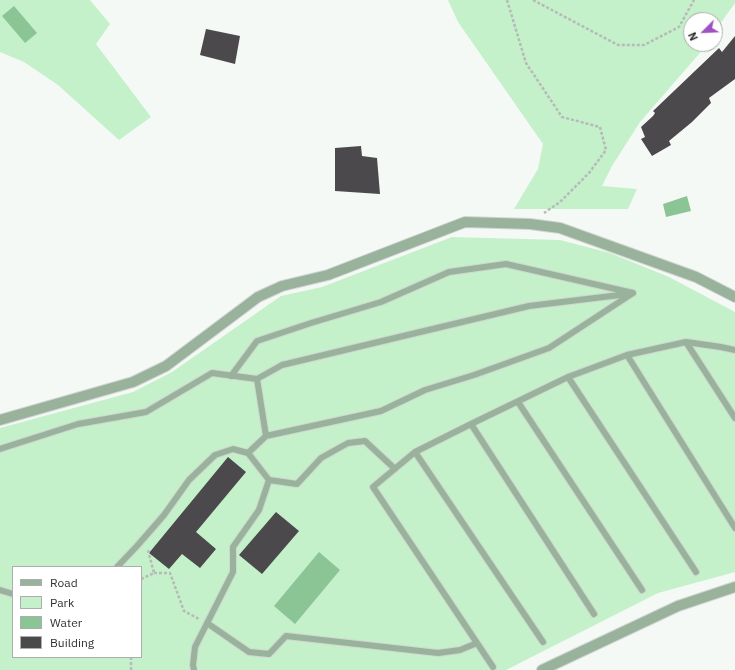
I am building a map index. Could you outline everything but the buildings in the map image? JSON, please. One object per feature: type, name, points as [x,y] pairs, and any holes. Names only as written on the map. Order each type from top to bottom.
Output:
[{"type":"street","points":[[0,420],[133,382],[166,366],[258,298],[282,286],[328,275],[465,222],[530,224],[560,228],[689,274],[735,297]]},
{"type":"street","points":[[542,670],[678,606],[735,588]]},
{"type":"lane","points":[[231,376],[257,341],[311,322],[381,302],[449,272],[506,264],[633,293]]},
{"type":"lane","points":[[0,449],[78,424],[146,412],[212,373],[257,380],[282,365],[529,306],[633,293]]},
{"type":"lane","points":[[248,453],[266,436],[381,411],[425,390],[474,375],[549,348],[633,293]]},
{"type":"lane","points":[[686,342],[735,418]]},
{"type":"lane","points":[[494,667],[373,487],[416,452],[568,377],[627,355],[686,342],[735,350]]},
{"type":"lane","points":[[627,355],[735,528]]},
{"type":"lane","points":[[568,377],[696,572]]},
{"type":"lane","points":[[257,380],[266,436]]},
{"type":"lane","points":[[518,402],[642,590]]},
{"type":"lane","points":[[471,424],[594,614]]},
{"type":"lane","points":[[118,566],[164,514],[189,480],[215,455],[233,449],[248,453],[269,480],[297,484],[321,458],[348,443],[365,441],[395,469]]},
{"type":"lane","points":[[416,452],[543,642]]},
{"type":"lane","points":[[194,670],[193,665],[195,647],[233,572],[233,547],[259,510],[269,480]]},
{"type":"lane","points":[[0,590],[12,594]]},
{"type":"lane","points":[[206,623],[249,652],[269,654],[286,636],[438,653],[460,650],[477,643]]},
{"type":"path","points":[[507,0],[526,63],[562,117],[600,127],[606,150],[589,174],[560,202],[530,224]]},
{"type":"path","points":[[533,0],[618,45],[644,45],[679,27],[694,0]]},
{"type":"path","points":[[144,538],[154,573]]},
{"type":"path","points":[[142,579],[154,573],[170,573],[184,611],[206,623]]},
{"type":"path","points":[[131,658],[131,670]]},
{"type":"green space","points":[[0,0],[90,0],[110,24],[96,44],[151,117],[119,140],[58,85],[24,62],[0,52]]},
{"type":"green space","points":[[448,0],[735,0],[735,3],[723,20],[723,12],[683,12],[683,52],[700,52],[640,122],[612,166],[602,186],[637,189],[628,209],[514,209],[538,169],[543,144],[458,22]]},
{"type":"green space","points":[[452,237],[560,240],[610,253],[669,277],[735,312],[735,572],[658,593],[506,670],[0,670],[0,428],[133,392],[172,372],[281,296],[322,287]]},
{"type":"water","points":[[14,6],[37,33],[25,43],[2,16]]},
{"type":"water","points":[[687,196],[691,211],[666,217],[663,204]]},
{"type":"water","points":[[319,552],[340,570],[295,624],[274,606]]}]
